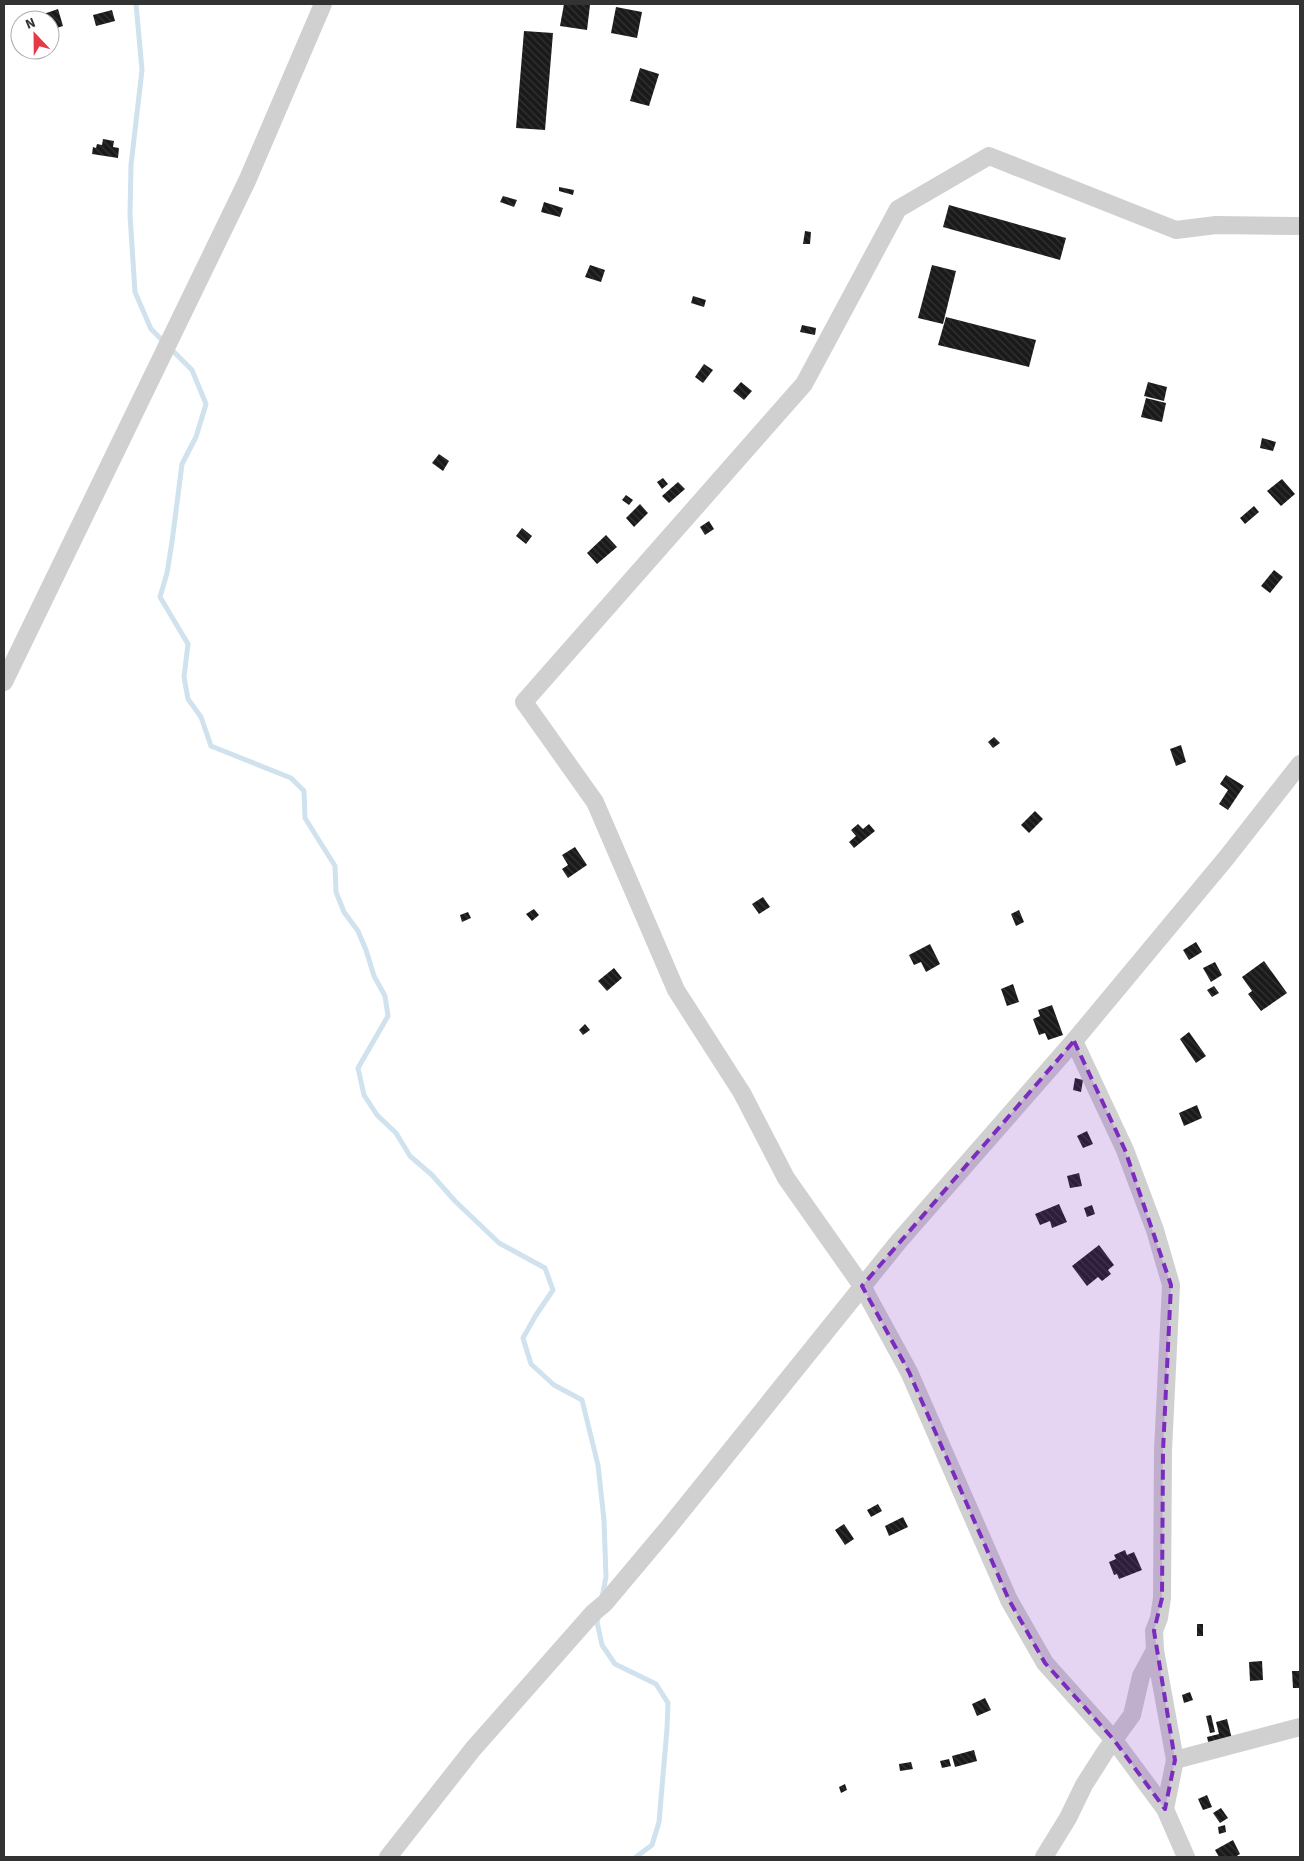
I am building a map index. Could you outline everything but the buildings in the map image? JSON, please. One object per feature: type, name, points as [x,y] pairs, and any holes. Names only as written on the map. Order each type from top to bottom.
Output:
[{"type":"street","points":[[4,682],[247,181],[323,4]]},
{"type":"street","points":[[1186,1857],[1165,1810],[1114,1740],[1046,1663],[1009,1600],[909,1372],[862,1286],[786,1178],[742,1093],[676,990],[595,802],[524,702],[804,384],[898,209],[989,156],[1176,230],[1216,225],[1300,226]]},
{"type":"street","points":[[388,1857],[474,1749],[668,1528],[899,1240],[1074,1041],[1227,857],[1300,764]]},
{"type":"street","points":[[1074,1041],[1125,1150],[1155,1230],[1172,1285],[1163,1451],[1162,1598],[1159,1618],[1154,1631],[1155,1650],[1175,1760],[1165,1810]]},
{"type":"street","points":[[1044,1857],[1068,1818],[1084,1785],[1132,1715],[1141,1676],[1155,1650]]},
{"type":"street","points":[[1175,1760],[1300,1727]]},
{"type":"highlighted area","points":[[1074,1041],[1125,1150],[1171,1285],[1163,1451],[1162,1598],[1154,1631],[1175,1760],[1165,1809],[1114,1740],[1045,1663],[1009,1600],[909,1372],[862,1286]]},
{"type":"waterway","points":[[136,4],[142,70],[131,165],[130,215],[135,292],[151,329],[192,370],[206,404],[196,437],[182,464],[167,573],[160,597],[188,644],[184,677],[188,699],[201,717],[211,746],[291,778],[304,791],[305,818],[335,866],[336,892],[344,912],[358,931],[374,976],[385,996],[388,1016],[358,1068],[364,1095],[377,1115],[396,1133],[410,1156],[432,1175],[455,1201],[499,1243],[545,1268],[553,1290],[523,1338],[531,1364],[554,1385],[582,1400],[598,1465],[604,1520],[606,1577],[602,1597]]},
{"type":"waterway","points":[[599,1615],[597,1622],[602,1645],[615,1664],[656,1684],[668,1703],[659,1822],[652,1845],[636,1857]]}]
